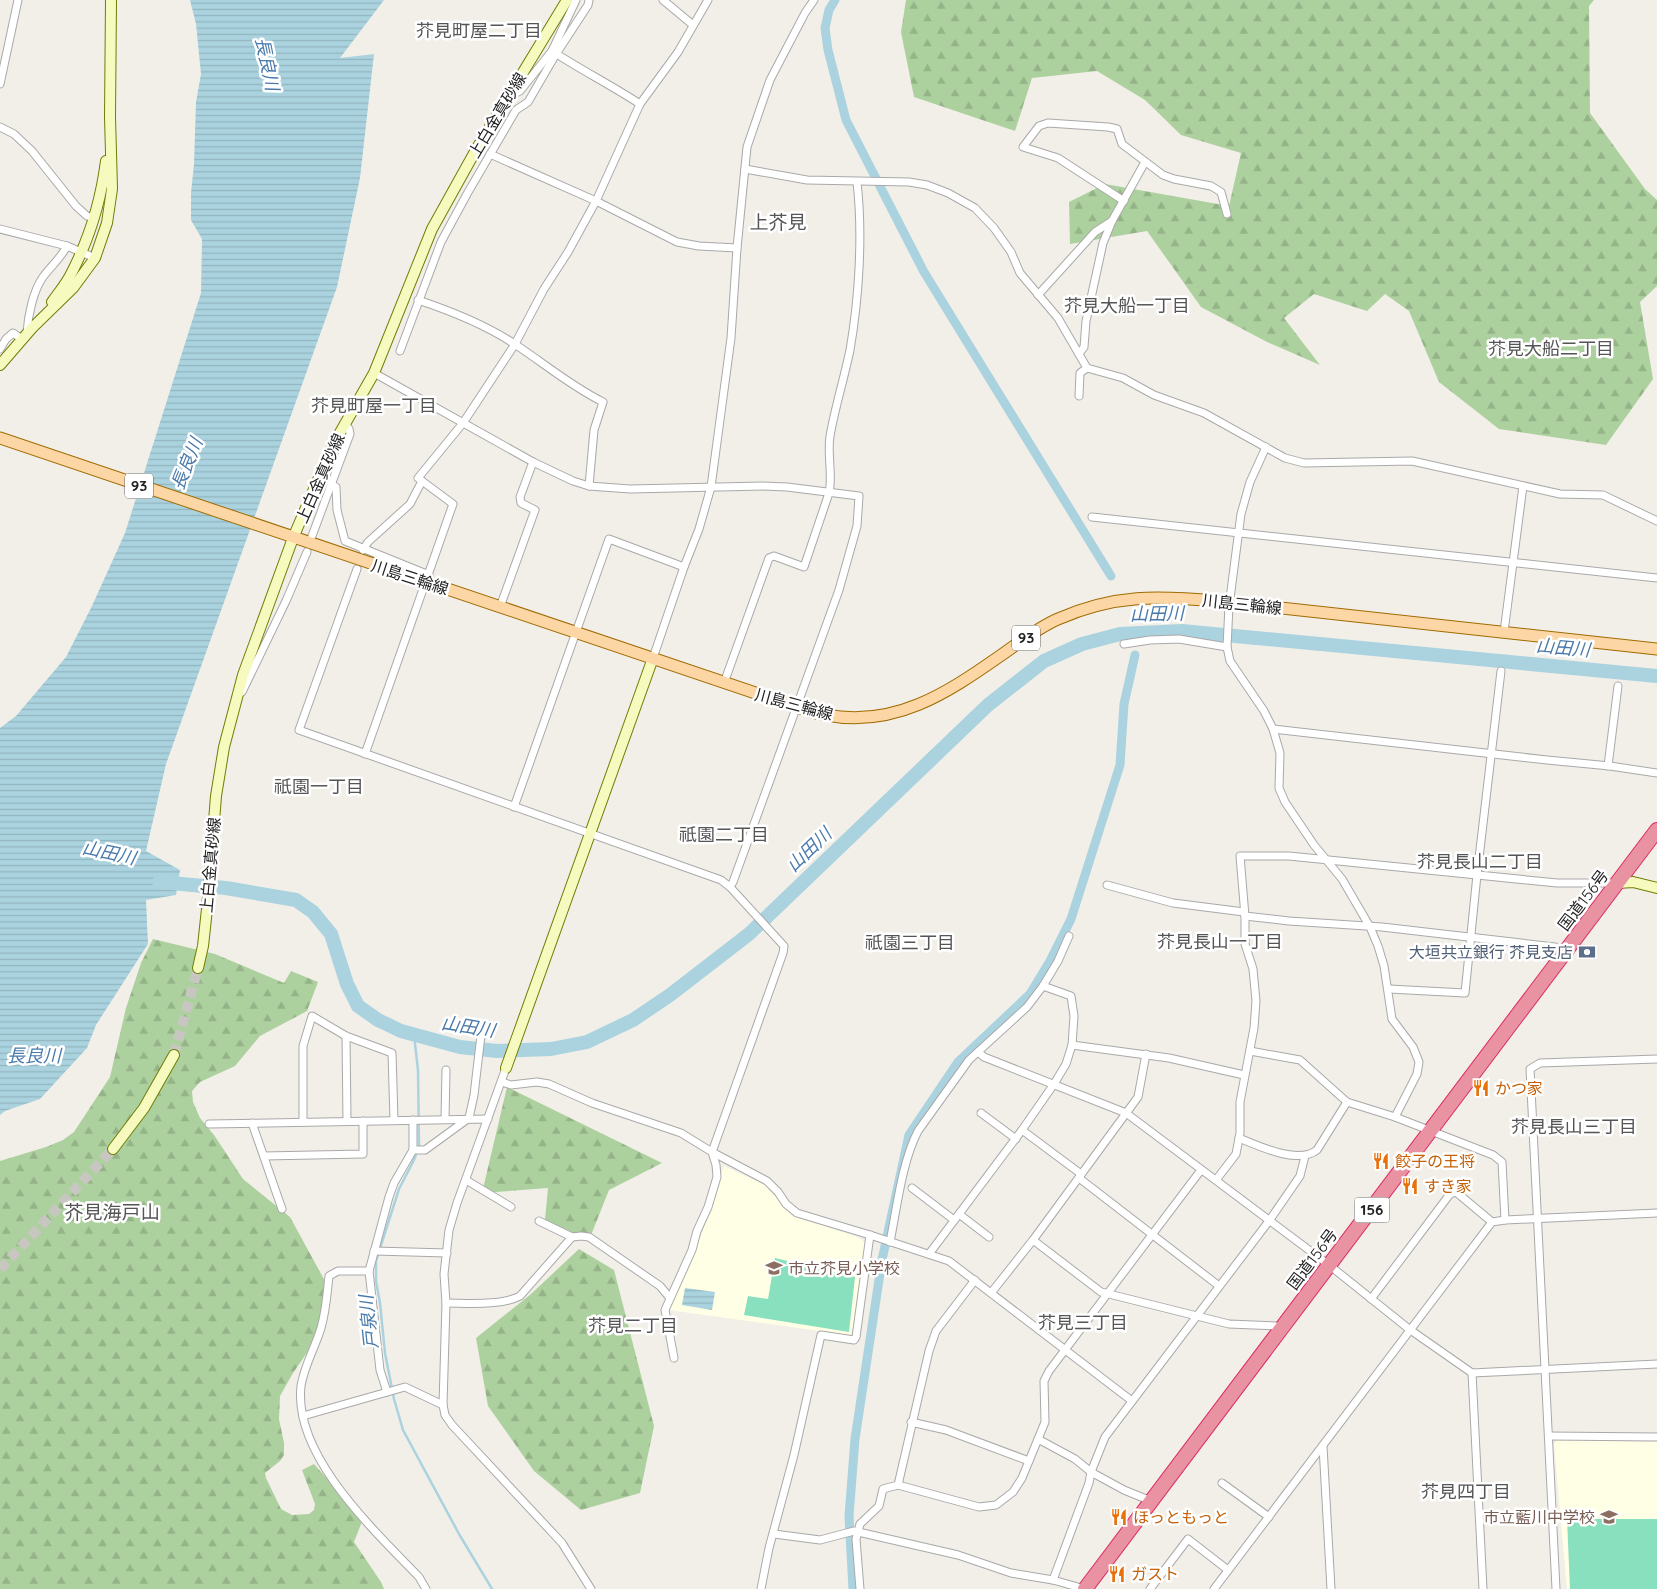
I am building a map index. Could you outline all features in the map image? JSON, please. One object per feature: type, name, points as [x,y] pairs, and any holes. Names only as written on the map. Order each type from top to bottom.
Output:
[{"type":"highway","name":"国道156号","points":[[1085,1589],[1657,830]]},
{"type":"main road","points":[[0,365],[72,288],[95,258],[107,223],[112,189],[110,117],[111,0]]},
{"type":"main road","name":"上白金真砂線","points":[[198,968],[203,946],[207,908],[216,796],[232,713],[246,665],[293,538],[345,423],[374,373],[432,229],[467,164],[567,0]]},
{"type":"main road","points":[[27,334],[71,274],[82,251],[102,190],[110,117]]},
{"type":"main road","name":"川島三輪線","points":[[0,438],[277,533],[428,578],[500,607],[797,708],[827,716],[862,717],[889,714],[914,708],[959,684],[1034,633],[1057,620],[1115,601],[1140,598],[1171,597],[1657,649]]},
{"type":"main road","points":[[506,1068],[653,658]]},
{"type":"main road","points":[[1618,883],[1632,882],[1657,888]]},
{"type":"main road","points":[[113,1149],[144,1108],[174,1055]]},
{"type":"street","points":[[0,84],[18,0]]},
{"type":"street","points":[[400,351],[441,242],[516,110],[528,102],[554,52],[576,0]]},
{"type":"street","points":[[508,97],[520,91],[554,52],[588,5],[589,0]]},
{"type":"street","points":[[662,0],[693,25]]},
{"type":"street","points":[[365,754],[454,504],[418,478],[464,423],[514,344],[596,201],[640,104],[678,52],[708,0]]},
{"type":"street","points":[[653,658],[699,529],[710,487],[731,338],[737,248],[747,147],[770,80],[805,13],[814,0]]},
{"type":"street","points":[[554,52],[640,104]]},
{"type":"street","points":[[1124,201],[1058,158],[1023,147],[1039,126],[1048,123],[1117,129],[1122,144],[1163,175],[1212,186],[1221,192],[1227,214]]},
{"type":"street","points":[[0,127],[14,134],[32,151],[76,206],[87,216],[94,218]]},
{"type":"street","points":[[490,154],[596,201],[677,242],[699,246],[737,248]]},
{"type":"street","points":[[1079,354],[1084,347],[1086,321],[1103,243],[1112,221],[1145,162]]},
{"type":"street","points":[[745,169],[807,180],[909,182],[927,185],[948,193],[975,208],[994,228],[1011,252],[1020,273],[1058,318],[1087,368],[1123,378],[1154,395],[1204,413],[1285,458],[1304,463],[1412,461],[1560,494],[1603,495],[1657,521]]},
{"type":"street","points":[[724,683],[770,558],[774,556],[804,567],[829,493],[828,454],[830,435],[842,386],[856,310],[860,210],[857,182]]},
{"type":"street","points":[[1038,295],[1095,232],[1112,221]]},
{"type":"street","points":[[0,229],[68,246],[95,258]]},
{"type":"street","points":[[0,349],[6,339],[13,334],[27,334],[28,316],[40,281],[63,256],[68,246]]},
{"type":"street","points":[[418,300],[470,320],[514,344],[556,374],[602,402],[594,430],[589,486]]},
{"type":"street","points":[[1079,396],[1080,373],[1087,368]]},
{"type":"street","points":[[374,373],[534,462],[572,481],[589,486],[630,490],[763,486],[860,496],[857,526],[839,590],[730,887]]},
{"type":"street","points":[[312,536],[350,434],[345,423]]},
{"type":"street","points":[[1266,447],[1250,482],[1239,533],[1229,604],[1227,645],[1230,661],[1264,711],[1273,729],[1280,753],[1279,788],[1285,802],[1296,820],[1342,879],[1370,927],[1382,959],[1389,989],[1392,1019],[1413,1047],[1418,1062],[1417,1074],[1394,1117]]},
{"type":"street","points":[[500,607],[534,510],[521,503],[520,497],[534,462]]},
{"type":"street","points":[[364,549],[410,504],[422,480]]},
{"type":"street","points":[[331,484],[336,487],[337,510],[345,540],[428,578]]},
{"type":"street","points":[[1504,632],[1523,486]]},
{"type":"street","points":[[1092,517],[1657,578]]},
{"type":"street","points":[[514,806],[609,539],[684,567]]},
{"type":"street","points":[[232,713],[286,601],[306,552]]},
{"type":"street","points":[[357,569],[300,730],[721,880],[730,887],[784,946],[712,1152],[716,1165],[716,1177],[708,1208],[697,1231],[692,1250],[665,1310],[674,1358]]},
{"type":"street","points":[[1124,644],[1150,640],[1179,639],[1227,645]]},
{"type":"street","points":[[1389,989],[1465,993],[1501,670]]},
{"type":"street","points":[[1608,766],[1618,686]]},
{"type":"street","points":[[1273,729],[1657,773]]},
{"type":"street","points":[[1216,1180],[1236,1154],[1239,1138],[1240,1102],[1254,1028],[1256,1001],[1253,969],[1245,944],[1245,914],[1240,856],[1289,856],[1326,859],[1557,883],[1618,883]]},
{"type":"street","points":[[1107,885],[1173,902],[1289,921],[1370,927],[1555,947]]},
{"type":"street","points":[[890,1242],[913,1142],[918,1131],[968,1060],[1027,1007],[1043,986],[1058,961],[1068,936]]},
{"type":"street","points":[[929,1254],[1016,1139],[1066,1064],[1072,1045],[1074,1016],[1071,996],[1043,986]]},
{"type":"street","points":[[303,1122],[303,1046],[312,1016],[346,1036],[392,1053],[394,1120]]},
{"type":"street","points":[[392,1391],[380,1370],[369,1271],[391,1190],[417,1150],[469,1118],[481,1031]]},
{"type":"street","points":[[346,1036],[347,1121]]},
{"type":"street","points":[[1072,1045],[1146,1054],[1244,1075]]},
{"type":"street","points":[[1250,1051],[1300,1060],[1347,1102],[1394,1117],[1493,1155],[1502,1162],[1505,1220]]},
{"type":"street","points":[[978,1052],[984,1057],[1126,1113],[1472,1374],[1657,1364]]},
{"type":"street","points":[[991,1293],[1033,1240],[1138,1097],[1146,1054]]},
{"type":"street","points":[[1556,1589],[1530,1069],[1540,1063],[1657,1059]]},
{"type":"street","points":[[506,1068],[449,1230],[444,1274],[446,1303],[443,1405],[445,1415],[452,1425],[562,1542],[591,1589]]},
{"type":"street","points":[[445,1119],[446,1070]]},
{"type":"street","points":[[502,1082],[511,1085],[538,1082],[549,1084],[592,1103],[681,1133],[767,1181],[796,1213],[949,1261],[1132,1401]]},
{"type":"street","points":[[1239,1138],[1274,1151],[1304,1156],[1312,1154],[1317,1150],[1347,1102]]},
{"type":"street","points":[[981,1113],[1016,1139]]},
{"type":"street","points":[[209,1124],[488,1119]]},
{"type":"street","points":[[417,1150],[418,1120]]},
{"type":"street","points":[[264,1156],[363,1154],[363,1121]]},
{"type":"street","points":[[252,1123],[282,1209]]},
{"type":"street","points":[[1022,1130],[1152,1235],[1219,1286]]},
{"type":"street","points":[[1053,1580],[1102,1444],[1132,1401],[1269,1221],[1300,1176],[1304,1156]]},
{"type":"street","points":[[860,1589],[856,1531],[860,1524],[879,1506],[883,1489],[898,1485],[979,1507],[996,1506],[1014,1492],[1045,1422],[1044,1381],[1048,1371],[1066,1350],[1201,1170]]},
{"type":"street","points":[[466,1180],[511,1206]]},
{"type":"street","points":[[912,1188],[989,1237]]},
{"type":"street","points":[[1371,1299],[1450,1194],[1456,1192],[1492,1222]]},
{"type":"street","points":[[1214,1589],[1492,1222],[1657,1212]]},
{"type":"street","points":[[539,1221],[572,1237],[589,1237],[660,1286],[670,1298]]},
{"type":"street","points":[[762,1589],[821,1335],[854,1340],[856,1337],[870,1235]]},
{"type":"street","points":[[446,1303],[475,1304],[513,1300],[520,1296],[572,1237]]},
{"type":"street","points":[[1033,1240],[1101,1292],[1229,1324],[1276,1326],[1282,1328]]},
{"type":"street","points":[[374,1252],[447,1253]]},
{"type":"street","points":[[369,1271],[338,1271],[329,1276],[326,1311],[302,1383],[301,1406],[308,1434],[324,1468],[343,1494],[419,1577],[426,1589]]},
{"type":"street","points":[[898,1485],[911,1422],[936,1331],[975,1280]]},
{"type":"street","points":[[1472,1374],[1482,1589]]},
{"type":"street","points":[[303,1416],[405,1387],[443,1405]]},
{"type":"street","points":[[911,1422],[946,1430],[1029,1460]]},
{"type":"street","points":[[1549,1436],[1657,1437]]},
{"type":"street","points":[[1038,1439],[1075,1459],[1091,1472],[1124,1490],[1152,1502]]},
{"type":"street","points":[[1323,1446],[1331,1589]]},
{"type":"street","points":[[1222,1483],[1269,1517]]},
{"type":"street","points":[[774,1534],[820,1540],[856,1531],[958,1555],[1011,1573],[1053,1580],[1085,1589]]},
{"type":"street","points":[[1150,1589],[1188,1539],[1228,1570]]},
{"type":"shaded area","name":"市立芥見小学校","points":[[724,1166],[765,1185],[792,1216],[858,1237],[865,1243],[852,1333],[849,1335],[669,1310],[675,1292],[701,1236]]},
{"type":"shaded area","name":"市立藍川中学校","points":[[1557,1440],[1657,1442],[1657,1589],[1567,1589],[1554,1444]]},
{"type":"green space","points":[[906,0],[1594,0],[1589,6],[1590,113],[1645,189],[1657,200],[1657,286],[1640,302],[1653,379],[1606,445],[1499,429],[1439,382],[1409,311],[1385,294],[1367,311],[1314,294],[1284,318],[1320,365],[1267,342],[1201,307],[1147,231],[1070,244],[1069,202],[1105,184],[1229,206],[1241,153],[1181,135],[1145,100],[1097,71],[1032,78],[1015,131],[914,97],[901,32]]},
{"type":"green space","points":[[153,939],[215,954],[284,983],[291,971],[318,982],[307,1011],[260,1036],[235,1066],[200,1082],[192,1091],[193,1102],[200,1118],[214,1135],[243,1179],[290,1217],[326,1283],[326,1312],[311,1347],[280,1396],[279,1419],[284,1443],[284,1455],[280,1461],[265,1473],[266,1478],[281,1509],[292,1515],[309,1514],[314,1510],[315,1504],[302,1470],[314,1464],[363,1519],[354,1542],[384,1589],[0,1589],[0,1161],[46,1147],[63,1140],[74,1132],[110,1077],[126,1008],[141,963]]},
{"type":"green space","points":[[507,1087],[662,1163],[609,1190],[589,1240],[545,1220],[548,1188],[482,1193]]},
{"type":"green space","points":[[579,1249],[614,1270],[654,1426],[640,1493],[581,1510],[534,1471],[488,1406],[476,1338],[531,1294]]},
{"type":"green space","points":[[775,1258],[855,1277],[849,1332],[744,1315],[748,1296],[768,1299]]},
{"type":"green space","points":[[1567,1519],[1657,1519],[1657,1589],[1570,1589]]},
{"type":"water","name":"長良川","points":[[190,0],[384,0],[340,58],[374,54],[360,178],[337,287],[166,764],[146,851],[180,870],[176,895],[146,900],[148,944],[96,1025],[87,1048],[40,1099],[5,1111],[0,1115],[0,728],[16,716],[66,657],[92,606],[125,533],[201,293],[202,239],[191,220],[191,193],[196,102],[201,74],[196,24]]},
{"type":"water","points":[[685,1288],[715,1292],[712,1310],[682,1305]]},
{"type":"waterway","points":[[835,0],[829,10],[825,28],[828,50],[846,120],[924,272],[1111,576]]},
{"type":"waterway","name":"山田川","points":[[159,882],[226,888],[296,900],[313,912],[331,934],[347,984],[358,1006],[378,1020],[401,1031],[460,1047],[497,1051],[551,1049],[587,1042],[633,1020],[670,995],[749,934],[988,705],[1044,661],[1082,644],[1120,634],[1182,631],[1657,676]]},
{"type":"waterway","points":[[853,1589],[849,1516],[855,1439],[882,1260],[909,1135],[958,1062],[1030,994],[1050,961],[1071,919],[1120,765],[1124,704],[1135,655]]},
{"type":"waterway","name":"戸泉川","points":[[414,1035],[418,1070],[419,1146],[399,1189],[376,1261],[376,1281],[385,1353],[394,1399],[403,1430],[459,1534],[492,1589]]},
{"type":"tunnel","points":[[174,1055],[198,968]]},
{"type":"tunnel","points":[[0,1269],[113,1149]]},
{"type":"place","name":"大垣共立銀行 芥見支店","points":[[1587,952]]},
{"type":"place","name":"かつ家","points":[[1481,1088]]},
{"type":"place","name":"餃子の王将","points":[[1381,1161]]},
{"type":"place","name":"すき家","points":[[1410,1186]]},
{"type":"place","name":"市立芥見小学校","points":[[774,1268]]},
{"type":"place","name":"ほっともっと","points":[[1119,1517]]},
{"type":"place","name":"市立藍川中学校","points":[[1609,1517]]},
{"type":"place","name":"ガスト","points":[[1117,1574]]},
{"type":"district","name":"芥見町屋二丁目","points":[[479,31]]},
{"type":"district","name":"上芥見","points":[[778,222]]},
{"type":"district","name":"芥見大船一丁目","points":[[1127,306]]},
{"type":"district","name":"芥見大船二丁目","points":[[1551,349]]},
{"type":"district","name":"芥見町屋一丁目","points":[[374,406]]},
{"type":"district","name":"祇園一丁目","points":[[319,787]]},
{"type":"district","name":"祇園二丁目","points":[[724,835]]},
{"type":"district","name":"芥見長山二丁目","points":[[1480,862]]},
{"type":"district","name":"芥見長山一丁目","points":[[1220,942]]},
{"type":"district","name":"祇園三丁目","points":[[910,943]]},
{"type":"district","name":"芥見長山三丁目","points":[[1574,1127]]},
{"type":"district","name":"芥見海戸山","points":[[112,1212]]},
{"type":"district","name":"芥見三丁目","points":[[1083,1323]]},
{"type":"district","name":"芥見二丁目","points":[[633,1326]]},
{"type":"district","name":"芥見四丁目","points":[[1466,1492]]}]
